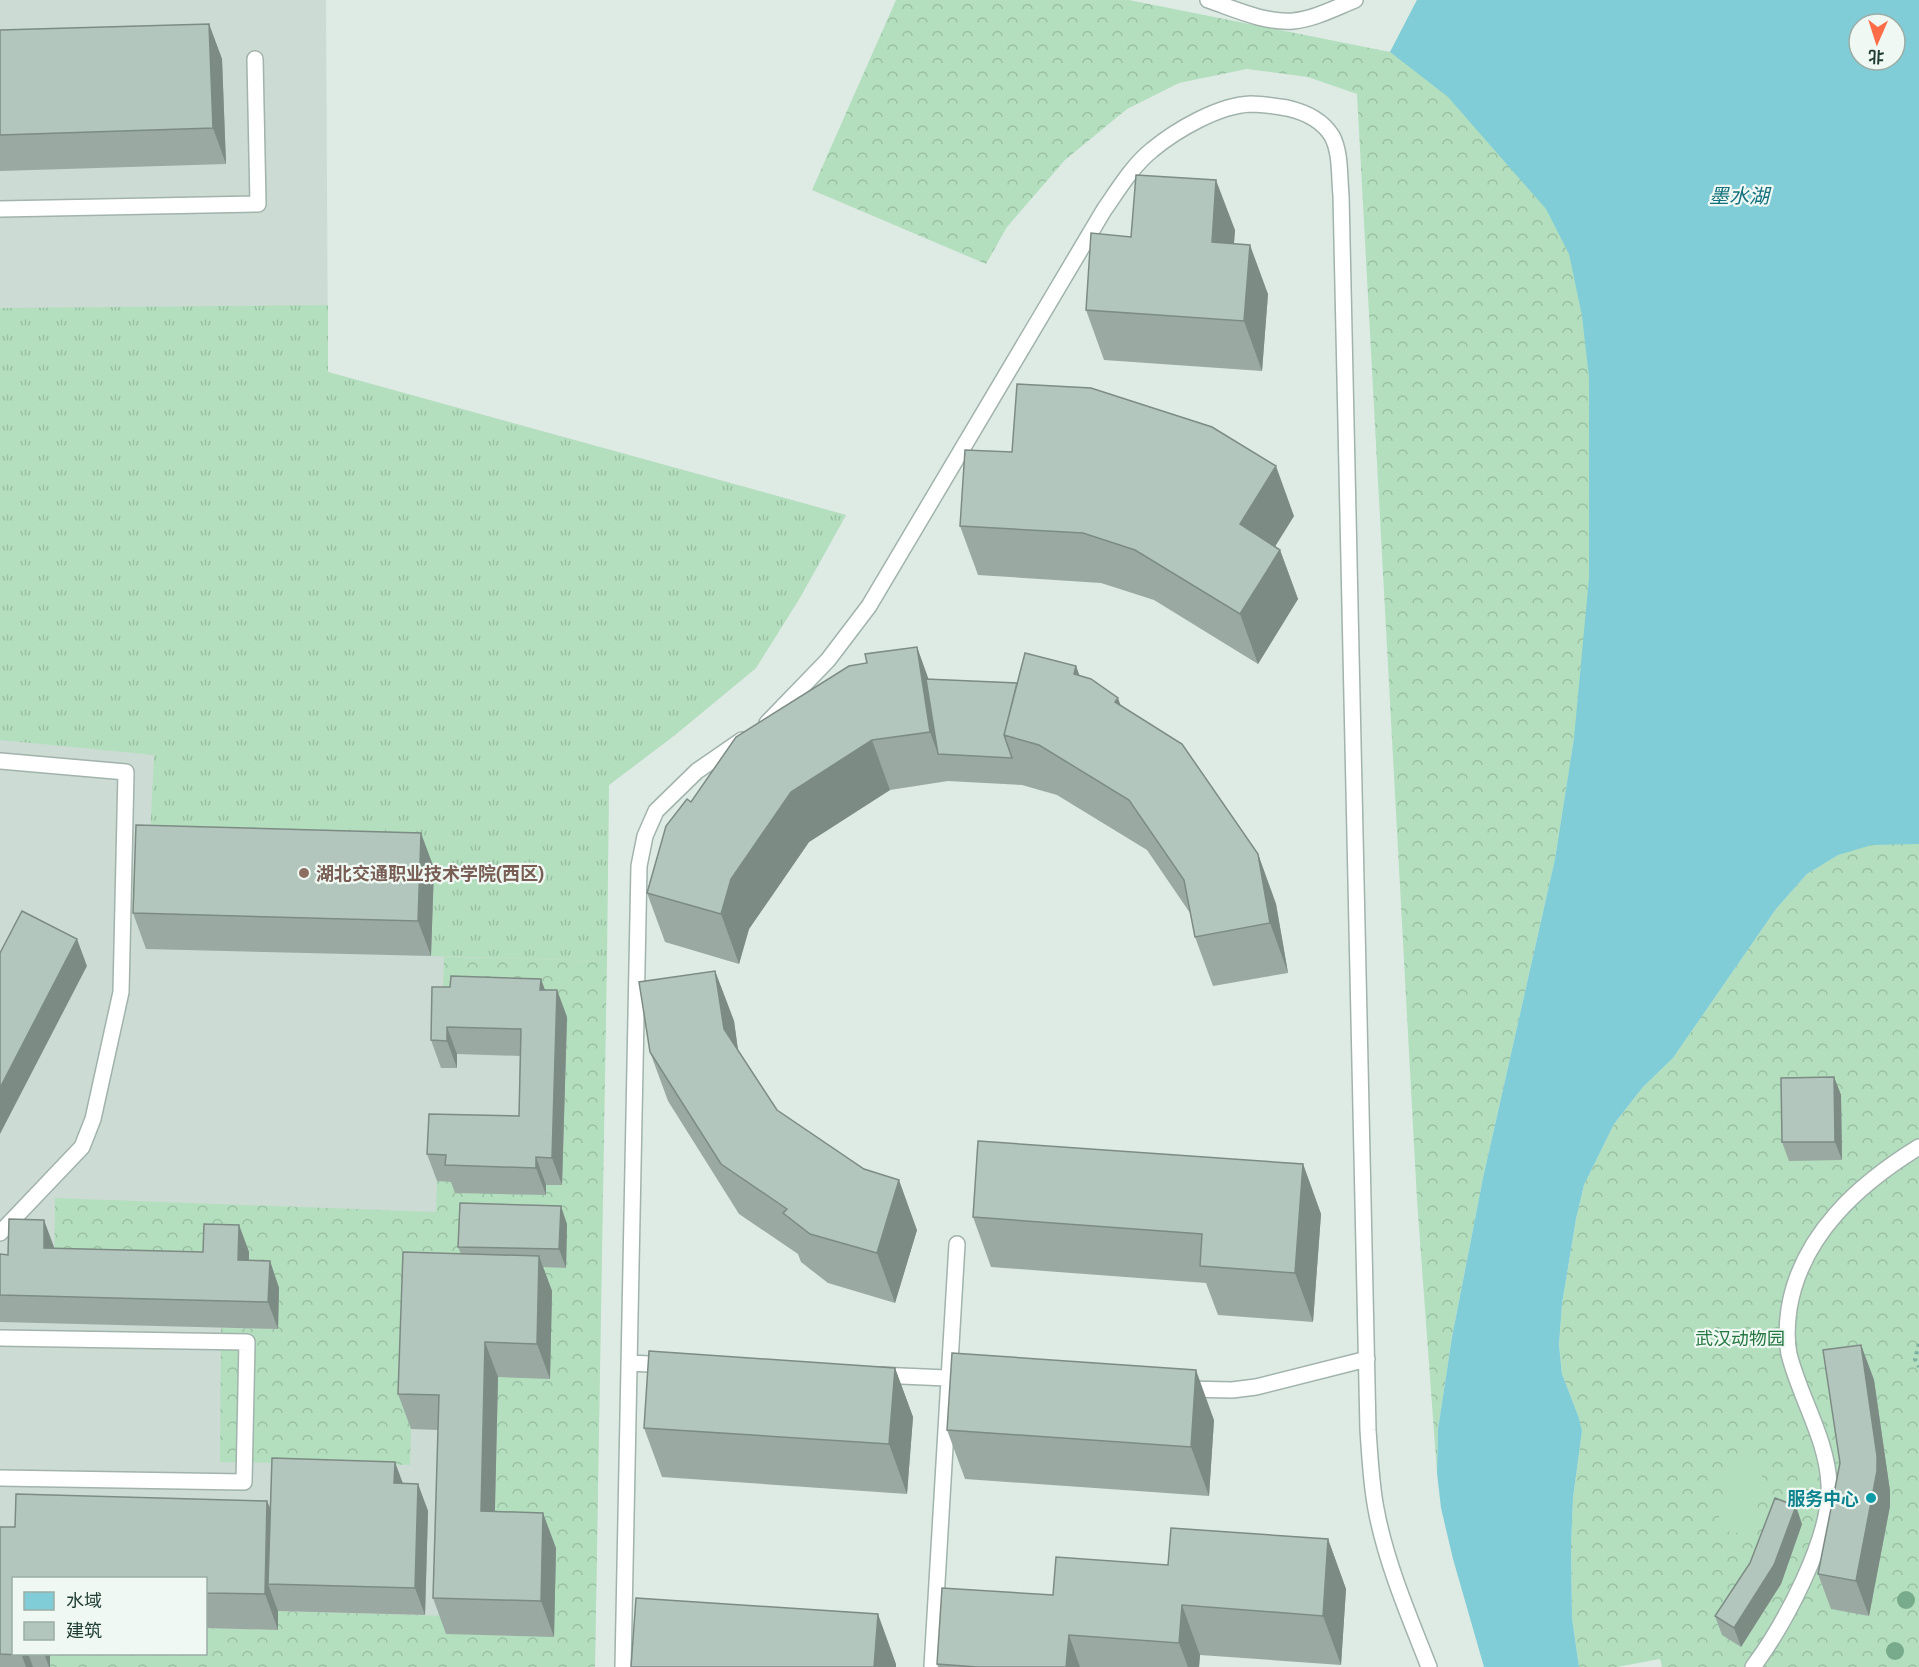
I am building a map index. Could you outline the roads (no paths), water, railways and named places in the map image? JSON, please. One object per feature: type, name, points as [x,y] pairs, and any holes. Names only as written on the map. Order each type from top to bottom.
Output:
[{"type":"lane","points":[[1208,0],[1264,18],[1293,21],[1316,15],[1354,0]]},
{"type":"lane","points":[[0,209],[258,204],[255,59]]},
{"type":"lane","points":[[623,1667],[639,866],[645,836],[656,811],[697,771],[766,723],[828,660],[869,606],[1098,220],[1127,178],[1151,150],[1188,126],[1213,113],[1249,104],[1274,105],[1301,111],[1321,123],[1333,138],[1338,153],[1371,1479],[1383,1540],[1405,1607],[1429,1667]]},
{"type":"lane","points":[[0,761],[126,772],[121,992],[93,1119],[82,1148],[0,1233]]},
{"type":"lane","points":[[1753,1667],[1767,1648],[1814,1555],[1828,1506],[1829,1483],[1823,1449],[1797,1381],[1789,1351],[1788,1320],[1797,1278],[1818,1235],[1832,1218],[1874,1177],[1919,1147]]},
{"type":"lane","points":[[932,1667],[957,1244]]},
{"type":"lane","points":[[0,1338],[247,1342],[244,1482],[0,1478]]},
{"type":"lane","points":[[1164,1388],[1232,1390],[1256,1387],[1367,1359]]},
{"type":"lane","points":[[629,1363],[688,1366]]},
{"type":"lane","points":[[866,1374],[985,1380]]},
{"type":"water","name":"墨水湖","points":[[1417,0],[1919,0],[1919,844],[1872,845],[1838,855],[1807,874],[1776,909],[1673,1058],[1643,1087],[1614,1124],[1584,1185],[1562,1304],[1559,1345],[1562,1374],[1582,1431],[1573,1498],[1571,1547],[1572,1618],[1579,1667],[1484,1667],[1453,1559],[1441,1508],[1437,1473],[1438,1429],[1452,1337],[1483,1178],[1555,859],[1574,738],[1589,578],[1589,377],[1582,316],[1569,254],[1546,209],[1448,97],[1390,52]]},
{"type":"place","name":"湖北交通职业技术学院(西区)","points":[[304,873]]},
{"type":"place","name":"服务中心","points":[[1871,1498]]},
{"type":"park label","name":"武汉动物园","points":[[1740,1338]]}]
